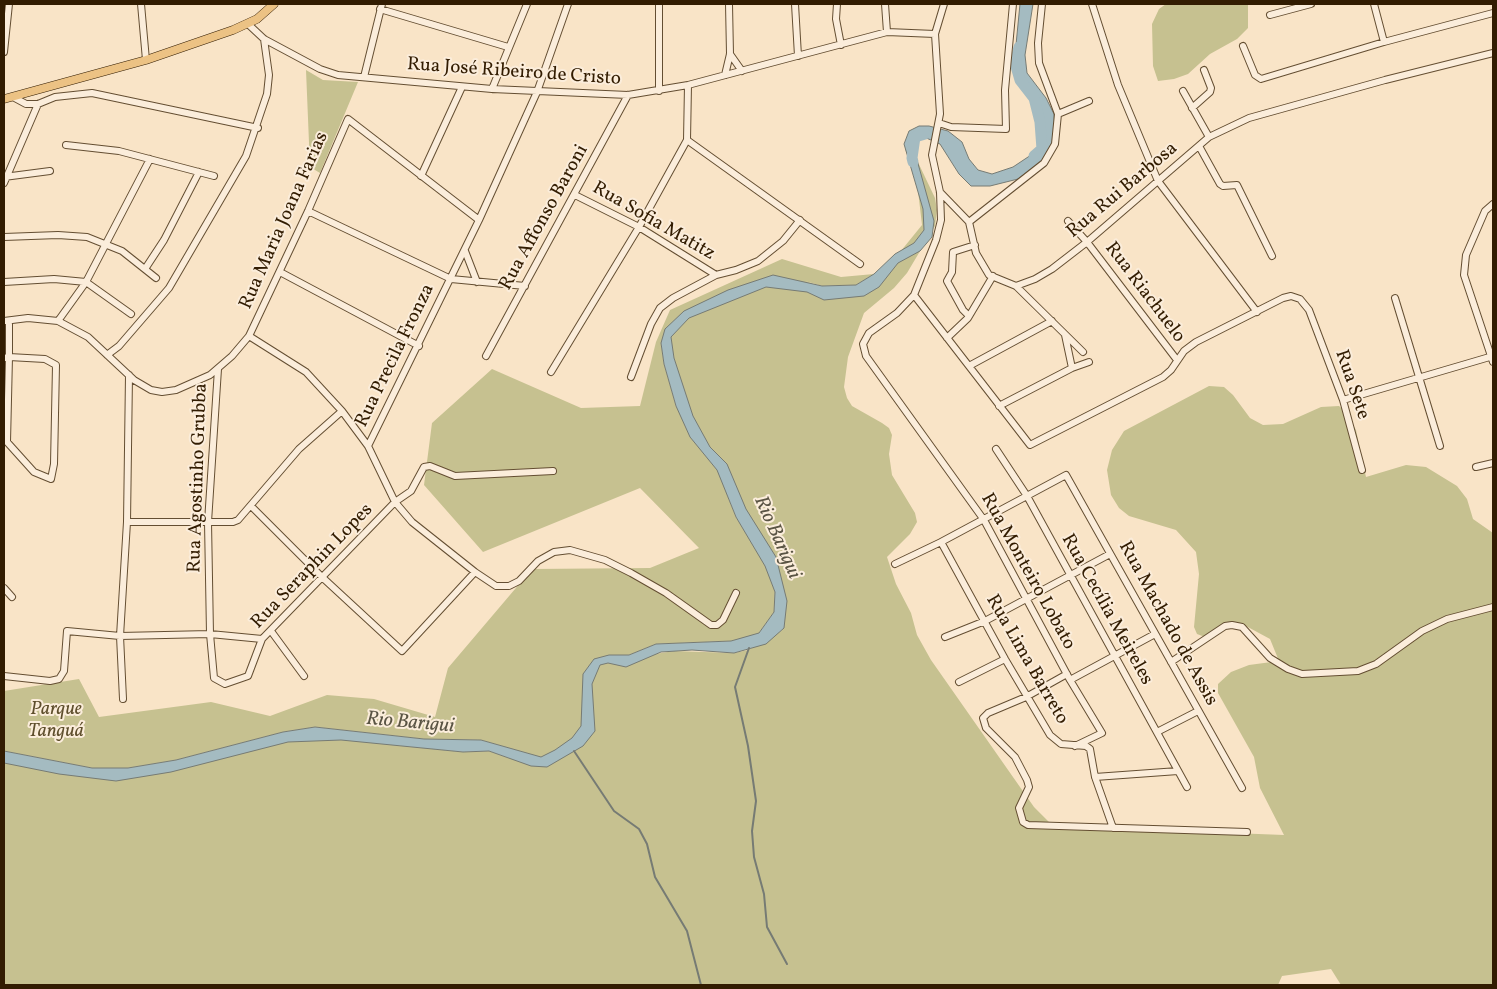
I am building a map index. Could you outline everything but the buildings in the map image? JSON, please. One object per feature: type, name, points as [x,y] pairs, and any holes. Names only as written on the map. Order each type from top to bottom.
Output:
[{"type":"main road","points":[[4,98],[14,97],[146,60],[248,24],[274,4]]},
{"type":"street","points":[[4,52],[9,4]]},
{"type":"street","points":[[141,4],[146,60]]},
{"type":"street","points":[[492,89],[527,4]]},
{"type":"street","name":"Rua Precila Fronza","points":[[368,446],[480,220],[537,92],[568,4]]},
{"type":"street","points":[[659,4],[659,91]]},
{"type":"street","points":[[725,75],[730,54],[729,4]]},
{"type":"street","points":[[796,4],[798,56]]},
{"type":"street","points":[[837,4],[836,19],[841,44]]},
{"type":"street","points":[[885,4],[887,32]]},
{"type":"street","points":[[944,4],[935,34],[938,124],[932,155],[940,192],[942,220],[914,295],[1030,445],[1163,377],[1172,370],[1177,360],[1196,342],[1257,312],[1158,181],[1118,85],[1092,4]]},
{"type":"street","points":[[938,124],[951,127],[1006,129],[1005,90],[1013,4]]},
{"type":"street","points":[[969,222],[1044,163],[1055,144],[1058,114],[1040,63],[1038,44],[1042,4]]},
{"type":"street","points":[[1270,15],[1311,4]]},
{"type":"street","points":[[1374,4],[1384,42]]},
{"type":"street","points":[[364,77],[381,7],[508,47]]},
{"type":"street","points":[[1244,46],[1255,75],[1262,80],[1384,42],[1493,13]]},
{"type":"street","name":"Rua José Ribeiro de Cristo","points":[[248,24],[264,38],[320,69],[338,75],[462,87],[628,95],[688,85],[887,32],[935,34]]},
{"type":"street","points":[[107,355],[119,346],[170,288],[246,156],[258,128],[267,94],[269,75],[264,38]]},
{"type":"street","name":"Rua Rui Barbosa","points":[[1016,286],[1035,279],[1052,269],[1087,242],[1209,137],[1249,118],[1385,80],[1493,53]]},
{"type":"street","points":[[730,54],[742,71]]},
{"type":"street","points":[[1192,108],[1210,92],[1211,88],[1204,70]]},
{"type":"street","points":[[551,372],[639,227],[687,140],[688,85]]},
{"type":"street","points":[[462,87],[421,176],[480,220]]},
{"type":"street","points":[[1184,90],[1209,137]]},
{"type":"street","points":[[14,97],[26,104],[38,104],[55,97],[92,94],[258,128]]},
{"type":"street","name":"Rua Affonso Baroni","points":[[486,356],[628,95]]},
{"type":"street","points":[[1058,114],[1090,101]]},
{"type":"street","points":[[4,179],[38,104]]},
{"type":"street","name":"Rua Maria Joana Farias","points":[[218,370],[249,336],[308,211],[348,119],[421,176]]},
{"type":"street","points":[[687,140],[860,264]]},
{"type":"street","points":[[66,145],[120,151],[214,176]]},
{"type":"street","points":[[1199,146],[1220,184],[1223,186],[1234,183],[1237,185],[1272,256]]},
{"type":"street","points":[[58,321],[86,282],[150,159]]},
{"type":"street","points":[[4,179],[50,171]]},
{"type":"street","points":[[146,268],[164,240],[198,172]]},
{"type":"street","points":[[940,192],[969,222],[974,245],[989,275],[1016,286],[1083,352]]},
{"type":"street","name":"Rua Sofia Matitz","points":[[575,195],[639,227],[716,275]]},
{"type":"street","points":[[1343,400],[1493,358],[1464,275],[1466,255],[1485,211],[1493,204]]},
{"type":"street","points":[[308,211],[451,279],[525,286]]},
{"type":"street","points":[[631,377],[651,324],[660,308],[673,298],[716,275],[736,270],[758,261],[783,241],[800,220]]},
{"type":"street","name":"Rua Riachuelo","points":[[1068,221],[1087,242],[1177,360]]},
{"type":"street","points":[[4,237],[68,235],[106,243],[130,256],[156,278]]},
{"type":"street","points":[[969,316],[963,310],[947,281],[952,272],[953,252],[974,245]]},
{"type":"street","points":[[465,251],[478,282]]},
{"type":"street","points":[[280,272],[419,346]]},
{"type":"street","points":[[947,338],[969,316],[993,276]]},
{"type":"street","points":[[4,282],[54,279],[86,282],[131,314]]},
{"type":"street","name":"Rua Monteiro Lobato","points":[[914,295],[897,313],[869,333],[863,344],[866,356],[984,520],[1068,677],[1102,733],[1075,746]]},
{"type":"street","name":"Rua Sete","points":[[1257,312],[1291,296],[1300,299],[1309,310],[1343,400],[1362,470]]},
{"type":"street","points":[[1395,298],[1440,446]]},
{"type":"street","points":[[6,357],[45,360],[56,365],[54,464],[51,479],[34,472],[7,442],[6,405],[6,357],[6,321],[28,318],[58,321],[88,337],[129,375],[151,390],[162,392],[176,390],[218,370]]},
{"type":"street","points":[[969,366],[1052,321]]},
{"type":"street","points":[[1065,334],[1072,368]]},
{"type":"street","points":[[249,336],[306,372],[342,411],[368,446],[395,502],[412,522],[475,572],[496,586],[509,586],[519,580],[538,561],[554,552],[570,550],[605,560],[631,573],[666,592],[711,625],[723,620],[736,593]]},
{"type":"street","points":[[999,406],[1072,368],[1089,362]]},
{"type":"street","name":"Rua Agostinho Grubba","points":[[214,678],[210,634],[208,522],[218,370]]},
{"type":"street","points":[[123,699],[120,636],[127,522],[129,375]]},
{"type":"street","points":[[127,522],[233,522],[243,516],[299,449],[342,411]]},
{"type":"street","name":"Rua Cecília Meireles","points":[[996,449],[1027,496],[1187,787]]},
{"type":"street","points":[[1476,467],[1493,463]]},
{"type":"street","name":"Rua Seraphin Lopes","points":[[214,678],[225,684],[248,676],[262,639],[395,502],[411,491],[424,467],[430,466],[455,476],[553,471]]},
{"type":"street","name":"Rua Machado de Assis","points":[[1027,496],[1066,475],[1242,788]]},
{"type":"street","points":[[895,564],[984,520],[1027,496]]},
{"type":"street","points":[[251,506],[323,578],[402,651],[475,572]]},
{"type":"street","name":"Rua Lima Barreto","points":[[941,542],[1005,660],[1055,741],[1061,744],[1086,746],[1090,749],[1096,777],[1113,828]]},
{"type":"street","points":[[945,637],[985,621],[1110,554]]},
{"type":"street","points":[[4,588],[12,597]]},
{"type":"street","points":[[1171,662],[1225,626],[1232,625],[1242,627],[1270,658],[1288,669],[1302,674],[1358,671],[1376,664],[1422,631],[1447,619],[1493,607]]},
{"type":"street","points":[[4,676],[50,682],[60,678],[64,671],[67,631],[120,636],[210,634],[262,639]]},
{"type":"street","points":[[271,631],[304,676]]},
{"type":"street","points":[[1155,634],[1114,657],[988,713],[983,718],[986,728],[1015,757],[1029,787],[1018,808],[1020,817],[1028,825],[1246,832]]},
{"type":"street","points":[[959,682],[1005,660]]},
{"type":"street","points":[[1157,732],[1198,711]]},
{"type":"street","points":[[1096,777],[1178,771]]},
{"type":"green space","points":[[1166,4],[1248,4],[1248,28],[1237,39],[1210,54],[1188,74],[1174,79],[1158,81],[1153,66],[1152,24],[1159,9]]},
{"type":"green space","points":[[306,70],[323,80],[358,82],[320,173],[310,167]]},
{"type":"green space","name":"Parque Tanguá","points":[[913,132],[916,139],[913,147],[915,156],[935,198],[937,210],[935,226],[907,273],[894,288],[864,313],[848,357],[844,387],[847,398],[852,406],[889,428],[892,435],[889,454],[892,475],[915,513],[917,522],[910,534],[887,557],[896,584],[911,613],[917,635],[931,660],[1034,807],[1049,822],[1078,827],[1284,835],[1260,788],[1254,757],[1218,693],[1218,684],[1231,672],[1249,665],[1279,661],[1270,639],[1246,626],[1230,628],[1205,637],[1197,634],[1194,627],[1199,574],[1196,552],[1176,530],[1129,516],[1119,508],[1111,495],[1107,470],[1112,450],[1124,431],[1209,386],[1224,387],[1233,395],[1250,418],[1263,425],[1283,424],[1321,407],[1339,406],[1346,412],[1356,430],[1366,477],[1406,465],[1426,467],[1457,486],[1467,499],[1473,519],[1493,533],[1493,985],[1341,985],[1331,969],[1282,976],[1278,985],[4,985],[4,761],[117,775],[262,744],[315,736],[463,752],[489,751],[509,758],[536,756],[481,740],[424,739],[315,727],[283,732],[176,760],[128,768],[92,768],[4,751],[4,691],[79,679],[99,717],[211,702],[270,716],[327,695],[374,699],[435,717],[448,668],[532,569],[650,568],[699,548],[640,488],[483,552],[424,485],[432,423],[492,369],[581,408],[640,406],[656,342],[670,310],[782,259],[841,277],[874,274],[856,285],[822,286],[805,281],[851,297],[896,257],[922,225],[917,182],[905,149],[907,136]],"holes":[[[661,343],[673,354],[687,418],[676,406],[664,364]],[[727,495],[778,587],[782,630],[748,650],[734,653],[674,651],[655,654],[651,652],[608,663],[609,655],[629,655],[656,644],[731,641],[747,638],[759,633],[774,612],[775,592],[766,566],[736,517]]]},
{"type":"water","points":[[1020,4],[1033,4],[1025,55],[1027,73],[1046,98],[1054,114],[1055,132],[1052,146],[1043,160],[1018,179],[990,186],[971,186],[959,174],[940,144],[924,137],[912,142],[934,221],[932,237],[920,251],[898,263],[879,287],[864,296],[824,300],[807,292],[766,287],[689,318],[671,337],[674,358],[693,416],[710,447],[727,464],[746,509],[776,557],[787,601],[784,628],[766,644],[734,653],[692,650],[661,652],[626,667],[608,663],[600,665],[592,684],[595,731],[583,746],[547,767],[531,766],[489,751],[463,752],[341,740],[288,742],[171,772],[116,781],[59,774],[4,763],[4,751],[92,768],[128,768],[176,760],[283,732],[315,727],[424,739],[481,740],[541,757],[572,738],[581,726],[583,674],[594,659],[609,655],[629,655],[656,644],[731,641],[759,633],[774,612],[775,592],[765,566],[736,517],[717,470],[690,437],[676,406],[664,364],[661,343],[665,329],[684,311],[728,290],[773,275],[822,286],[856,285],[874,274],[895,254],[914,243],[924,230],[923,209],[904,144],[909,131],[919,126],[929,126],[948,131],[962,142],[969,159],[978,170],[992,174],[1013,167],[1031,155],[1041,144],[1043,124],[1037,99],[1018,75],[1015,55]]},
{"type":"waterway","name":"Rio Barigui","points":[[1019,47],[1015,63],[1020,80],[1034,98],[1040,122],[1042,149],[1034,156]]},
{"type":"waterway","name":"Rio Barigui","points":[[913,162],[915,137],[925,134]]},
{"type":"waterway","points":[[749,648],[735,687],[748,746],[756,801],[752,831],[754,857],[764,894],[767,927],[787,964]]},
{"type":"waterway","points":[[574,751],[614,811],[639,829],[647,844],[655,877],[687,931],[701,985]]}]
